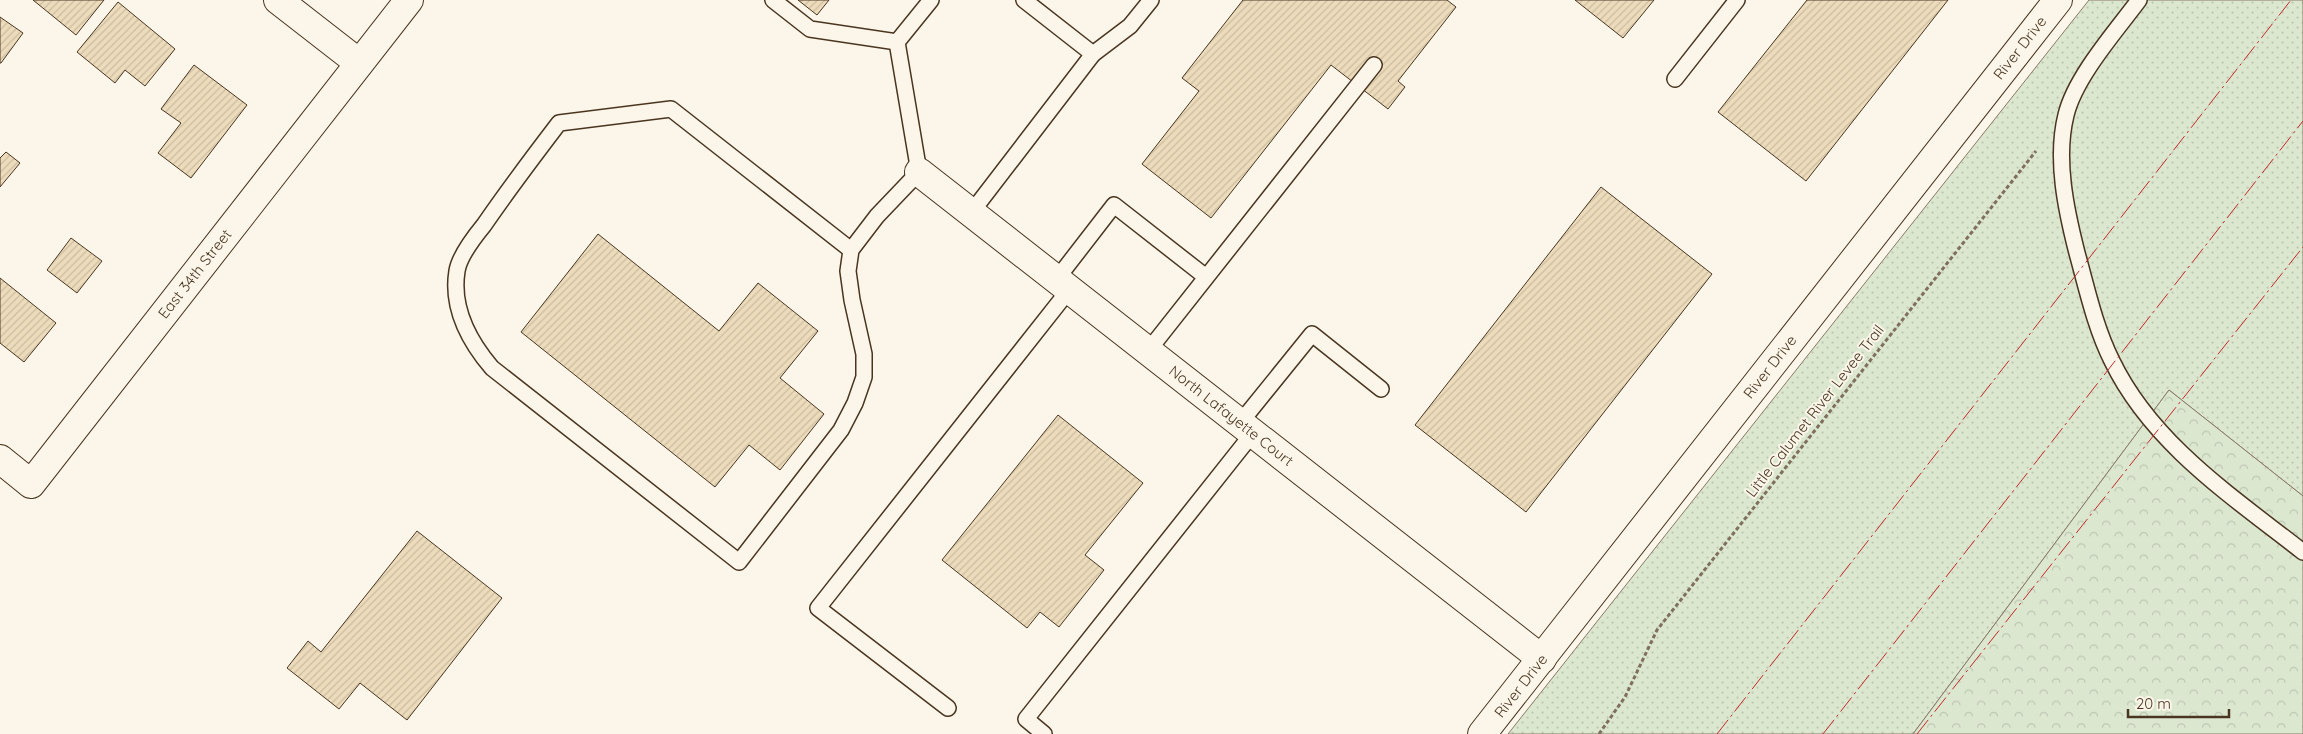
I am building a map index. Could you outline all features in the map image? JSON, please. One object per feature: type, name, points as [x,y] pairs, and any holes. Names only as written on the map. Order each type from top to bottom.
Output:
[{"type":"street","points":[[278,0],[359,63]]},
{"type":"street","name":"East 34th Street","points":[[0,459],[31,484],[409,0]]},
{"type":"street","name":"River Drive","points":[[1482,734],[2058,0]]},
{"type":"street","name":"North Lafayette Court","points":[[919,172],[1542,659]]},
{"type":"lane","points":[[773,0],[810,29],[897,42]]},
{"type":"lane","points":[[851,250],[671,109],[559,123],[472,241],[457,269],[456,298],[463,324],[476,350],[492,368],[739,562],[841,430],[864,378],[864,354],[852,300],[848,271],[851,250],[877,216],[919,172],[897,42],[931,0]]},
{"type":"lane","points":[[1024,0],[1093,54]]},
{"type":"lane","points":[[971,213],[1093,54],[1130,26],[1151,0]]},
{"type":"lane","points":[[1676,79],[1737,0]]},
{"type":"lane","points":[[2139,0],[2080,84],[2066,113],[2062,136],[2065,194],[2073,238],[2100,332],[2115,367],[2144,412],[2179,451],[2234,498],[2303,552]]},
{"type":"lane","points":[[1148,351],[1374,65]]},
{"type":"lane","points":[[948,708],[818,608],[1063,285],[1114,205],[1206,277]]},
{"type":"lane","points":[[1044,734],[1026,720],[1247,428],[1312,334],[1381,389]]},
{"type":"path","name":"Little Calumet River Levee Trail","points":[[1598,734],[1625,697],[1657,630],[2066,113]]},
{"type":"green space","points":[[2089,0],[2303,0],[2303,496],[2169,390],[1913,734],[1508,734]]},
{"type":"green space","points":[[2169,390],[2303,496],[2303,734],[1913,734]]},
{"type":"building","points":[[33,0],[104,0],[76,35]]},
{"type":"building","points":[[798,0],[829,0],[817,15]]},
{"type":"building","points":[[1243,0],[1447,0],[1456,7],[1398,81],[1405,87],[1388,109],[1331,65],[1211,218],[1142,164],[1199,91],[1182,78]]},
{"type":"building","points":[[1575,0],[1654,0],[1623,38]]},
{"type":"building","points":[[1807,0],[1948,0],[1806,181],[1718,112]]},
{"type":"building","points":[[118,2],[175,49],[145,86],[125,70],[115,83],[77,52]]},
{"type":"building","points":[[0,17],[23,33],[1,63],[0,63]]},
{"type":"building","points":[[194,65],[247,105],[191,178],[158,153],[181,123],[161,109]]},
{"type":"building","points":[[6,152],[20,163],[0,187],[0,158]]},
{"type":"building","points":[[1601,187],[1712,274],[1526,512],[1415,425]]},
{"type":"building","points":[[598,234],[719,331],[758,283],[818,331],[780,378],[824,414],[780,470],[749,445],[715,487],[521,332]]},
{"type":"building","points":[[71,238],[102,261],[77,293],[47,270]]},
{"type":"building","points":[[0,278],[56,323],[24,362],[0,343]]},
{"type":"building","points":[[1058,415],[1143,483],[1085,555],[1104,570],[1059,627],[1040,612],[1027,628],[942,560]]},
{"type":"building","points":[[417,531],[502,598],[407,720],[360,683],[339,709],[287,668],[308,641],[321,652]]},
{"type":"power","points":[[1717,734],[2291,0]]},
{"type":"power","points":[[1823,734],[2303,121]]},
{"type":"power","points":[[1917,734],[2303,247]]}]
